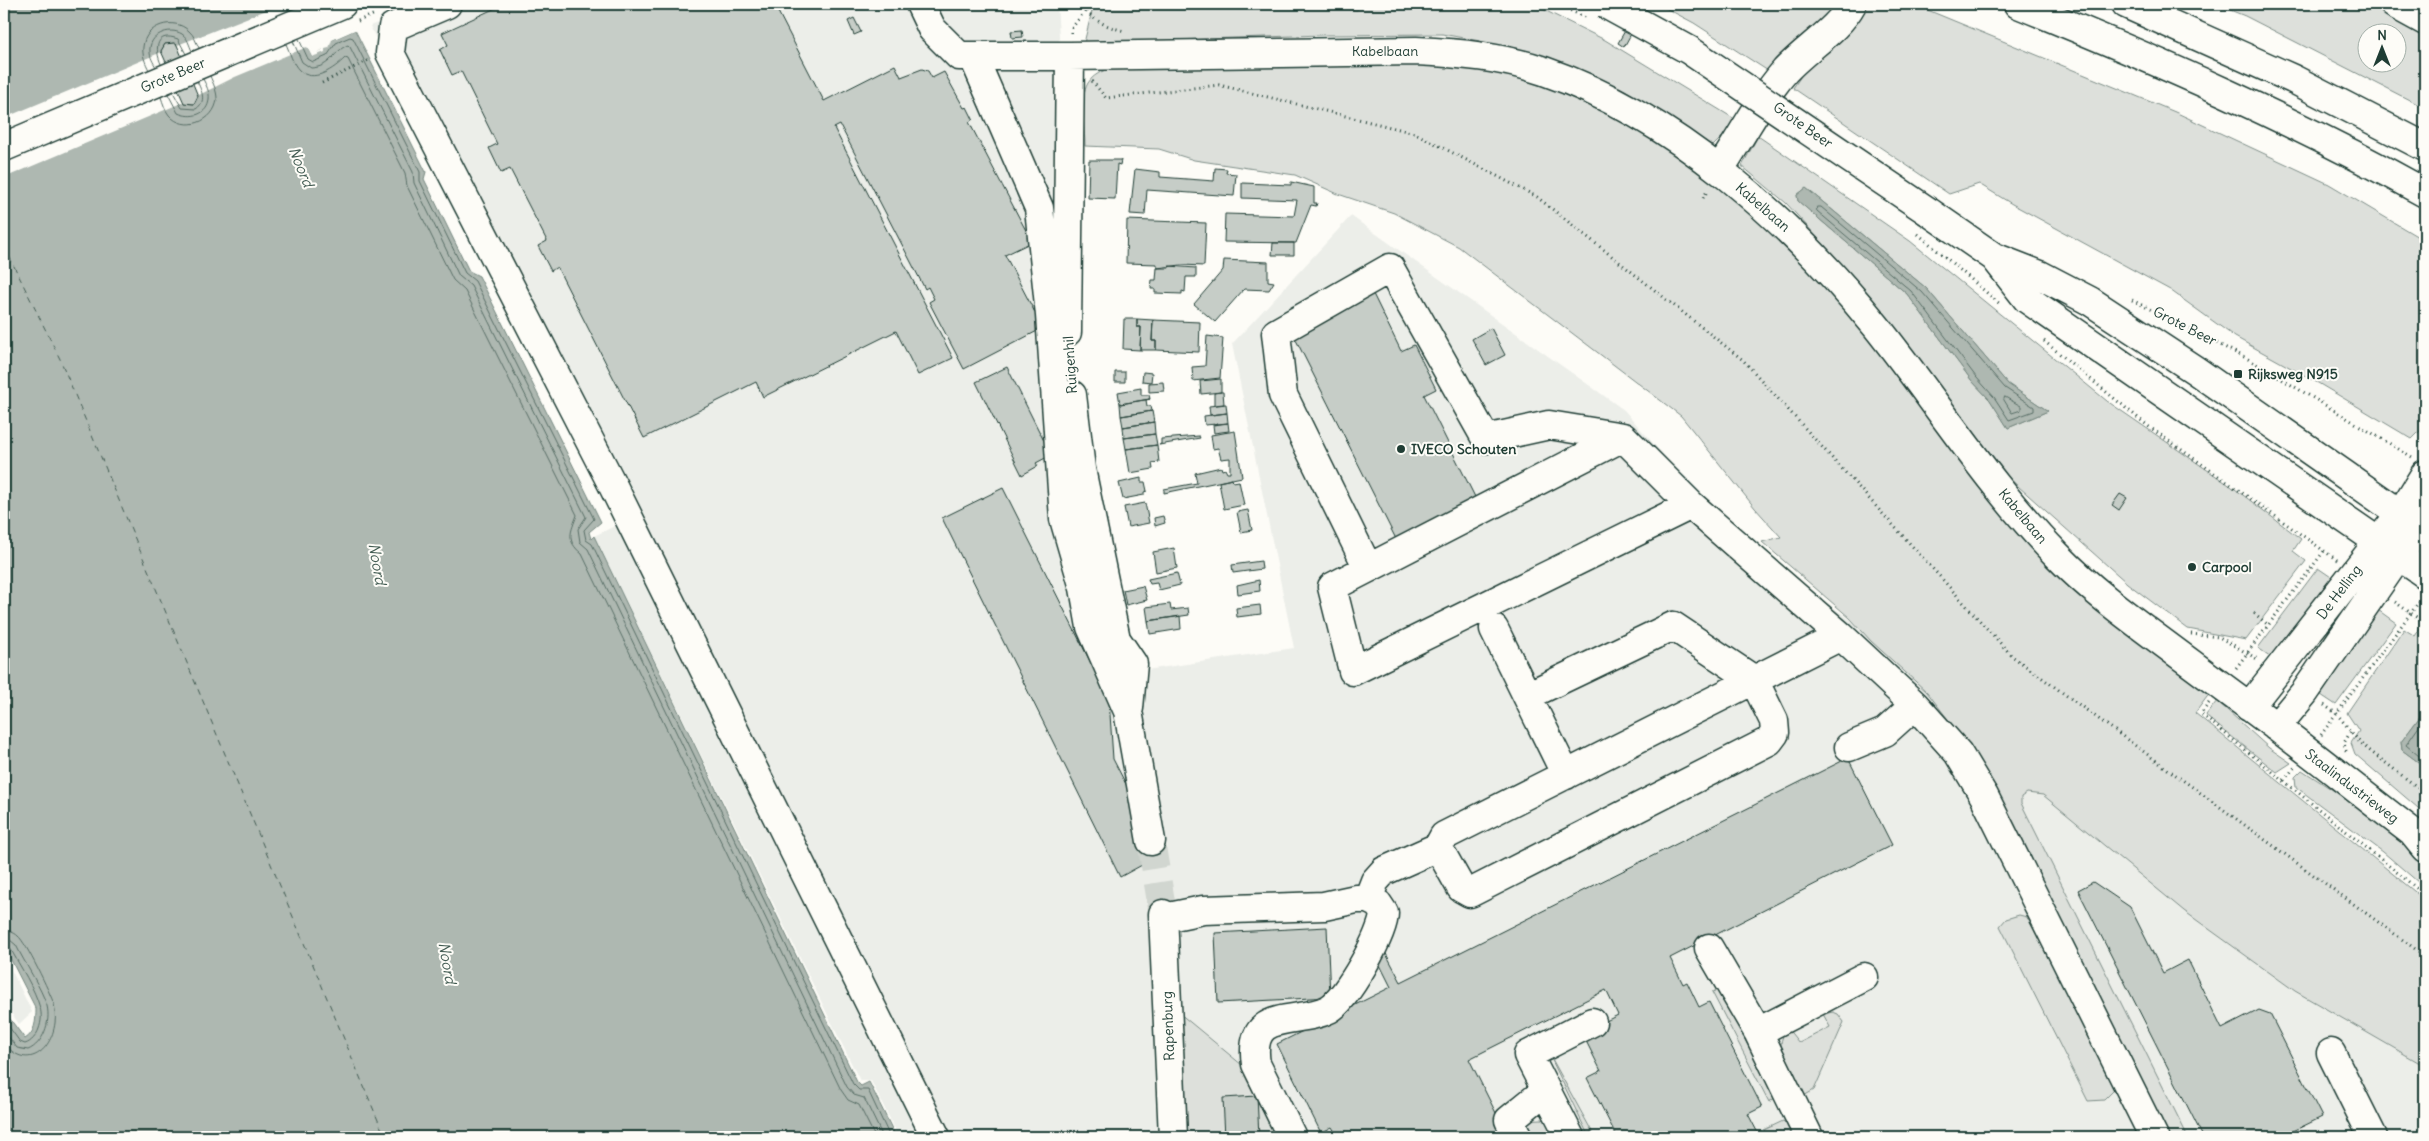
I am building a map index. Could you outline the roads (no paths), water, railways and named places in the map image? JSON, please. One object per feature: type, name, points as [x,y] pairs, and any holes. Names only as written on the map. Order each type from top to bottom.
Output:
[{"type":"main road","name":"Grote Beer","points":[[4,147],[342,4]]},
{"type":"main road","points":[[448,4],[393,27],[390,53],[612,484],[936,1137]]},
{"type":"main road","name":"Kabelbaan","points":[[920,4],[932,29],[959,56],[1416,51],[1455,53],[1499,59],[1542,71],[1580,85],[1668,134],[1720,169],[1764,206],[1834,275],[1877,327],[2002,492],[2059,558],[2111,604],[2276,727]]},
{"type":"main road","name":"Grote Beer","points":[[1605,4],[1704,59],[1922,222],[1994,257],[2048,278],[2090,301],[2418,522]]},
{"type":"main road","points":[[1720,169],[1784,72],[1806,48],[1845,17],[1852,4]]},
{"type":"main road","points":[[2018,4],[2204,82],[2310,133],[2425,193]]},
{"type":"main road","points":[[2126,4],[2293,79],[2425,147]]},
{"type":"main road","points":[[2394,4],[2425,21]]},
{"type":"main road","points":[[973,56],[1039,208],[1050,315],[1064,520],[1084,588],[1092,627],[1128,710],[1151,841]]},
{"type":"main road","name":"Ruigenhil","points":[[1070,56],[1067,326],[1070,374],[1081,469],[1116,639],[1133,664],[1128,710]]},
{"type":"main road","name":"Grote Beer","points":[[1994,257],[2028,299],[2425,574]]},
{"type":"main road","points":[[1368,568],[1283,395],[1276,333],[1390,268],[1486,439],[1549,425],[1623,437],[1691,505],[1841,636],[1915,705],[1958,753],[1984,796],[2154,1137]]},
{"type":"main road","points":[[1623,437],[1332,587],[1353,671],[1691,505]]},
{"type":"main road","name":"De Helling","points":[[2249,707],[2388,548],[2418,522],[2421,467]]},
{"type":"main road","name":"De Helling","points":[[2276,727],[2305,692],[2388,548]]},
{"type":"main road","points":[[1438,847],[1460,888],[1470,893],[1769,741],[1775,733],[1774,721],[1754,680],[1673,626],[1527,696]]},
{"type":"main road","points":[[1494,629],[1566,775]]},
{"type":"main road","points":[[1292,1137],[1256,1064],[1254,1050],[1256,1038],[1262,1028],[1274,1021],[1322,1012],[1332,1007],[1345,994],[1384,922],[1384,913],[1378,904],[1368,899],[1375,880],[1384,871],[1438,847],[1444,836],[1841,636]]},
{"type":"main road","points":[[1849,747],[1885,732],[1915,705]]},
{"type":"main road","name":"Staalindustrieweg","points":[[2276,727],[2412,832],[2425,848]]},
{"type":"main road","name":"Rapenburg","points":[[1173,1137],[1163,916],[1203,910],[1324,906],[1356,899],[1368,899]]},
{"type":"main road","points":[[1709,948],[1758,1032],[1809,1137]]},
{"type":"main road","points":[[1758,1032],[1864,977]]},
{"type":"main road","points":[[1570,1137],[1528,1054],[1592,1022]]},
{"type":"main road","points":[[2331,1053],[2373,1137]]},
{"type":"main road","points":[[1518,1137],[1509,1120],[1546,1090]]},
{"type":"water","name":"Noord","points":[[4,4],[289,4],[312,57],[324,49],[332,40],[355,30],[426,172],[424,179],[469,271],[479,276],[601,522],[589,532],[591,539],[594,536],[857,1082],[861,1086],[869,1082],[896,1137],[4,1137],[4,1011],[25,1039],[33,1030],[36,1009],[4,946]],"holes":[[[174,43],[177,45],[198,96],[194,104],[184,103],[161,51],[165,44]]]},
{"type":"water","points":[[1806,188],[1926,288],[2008,384],[2048,411],[2008,428],[1990,400],[1972,381],[1907,294],[1798,201],[1797,195]]},
{"type":"water","points":[[2425,710],[2425,767],[2402,750],[2401,742]]},
{"type":"tunnel","points":[[1151,841],[1163,914]]},
{"type":"place","name":"Rijksweg N915","points":[[2238,374]]},
{"type":"place","name":"IVECO Schouten","points":[[1401,449]]},
{"type":"place","name":"Carpool","points":[[2192,567]]}]
